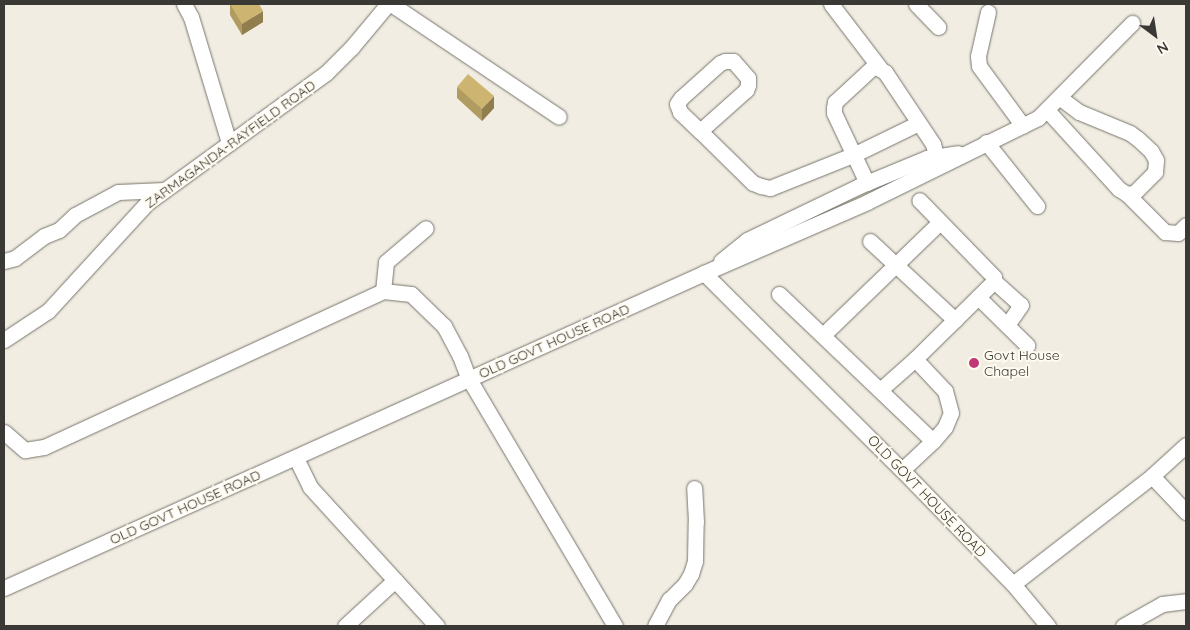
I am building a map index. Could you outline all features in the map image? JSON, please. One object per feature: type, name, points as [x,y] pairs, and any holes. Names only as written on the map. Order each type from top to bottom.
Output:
[{"type":"street","points":[[184,4],[191,16],[229,143]]},
{"type":"street","points":[[390,4],[559,117]]},
{"type":"street","name":"ZARMAGANDA-RAYFIELD ROAD","points":[[4,340],[48,311],[147,203],[326,73],[390,4]]},
{"type":"street","points":[[916,4],[938,27]]},
{"type":"street","points":[[840,7],[933,144],[936,155]]},
{"type":"street","points":[[988,12],[978,56],[979,66],[1023,126]]},
{"type":"street","points":[[709,271],[850,210],[963,153],[1023,126],[1047,110],[1132,23]]},
{"type":"street","points":[[700,131],[746,90],[748,78],[733,61],[720,62],[677,104],[680,112],[753,183],[770,188],[853,155],[919,123]]},
{"type":"street","points":[[867,183],[834,113],[835,102],[874,66],[880,68]]},
{"type":"street","points":[[1059,97],[1079,112],[1130,133],[1151,151],[1157,166],[1155,172],[1134,193],[1127,194]]},
{"type":"street","points":[[1047,110],[1119,189],[1127,194],[1165,232],[1178,233],[1186,226]]},
{"type":"street","points":[[1063,128],[1079,112]]},
{"type":"street","points":[[986,142],[1037,206]]},
{"type":"street","points":[[709,271],[725,256],[748,240],[843,194],[936,155],[963,153]]},
{"type":"street","points":[[4,261],[15,258],[44,236],[59,230],[75,215],[118,192],[165,190]]},
{"type":"street","points":[[843,194],[850,210]]},
{"type":"street","points":[[919,200],[994,277],[994,281],[1021,305],[1007,325]]},
{"type":"street","points":[[823,336],[939,222]]},
{"type":"street","points":[[383,291],[386,262],[426,228]]},
{"type":"street","points":[[870,241],[954,320]]},
{"type":"street","name":"OLD GOVT HOUSE ROAD","points":[[4,588],[709,271],[1012,584],[1048,626]]},
{"type":"street","points":[[880,390],[915,359],[994,281]]},
{"type":"street","points":[[4,432],[25,450],[44,447],[383,291],[411,294],[444,326],[469,379],[615,626]]},
{"type":"street","points":[[779,294],[933,441]]},
{"type":"street","points":[[978,297],[1028,345]]},
{"type":"street","points":[[902,470],[933,441],[945,427],[951,413],[945,391],[915,359]]},
{"type":"street","points":[[1012,584],[1152,476],[1186,445]]},
{"type":"street","points":[[296,458],[310,487],[437,626]]},
{"type":"street","points":[[1152,476],[1186,512]]},
{"type":"street","points":[[655,626],[669,600],[685,584],[693,568],[696,522],[694,488]]},
{"type":"street","points":[[345,626],[395,580]]},
{"type":"street","points":[[1123,626],[1162,604],[1186,601]]},
{"type":"building","points":[[230,4],[259,4],[263,11],[242,24]]},
{"type":"building","points":[[468,74],[494,96],[482,109],[457,87]]},
{"type":"place","name":"Govt House Chapel","points":[[974,363]]}]
